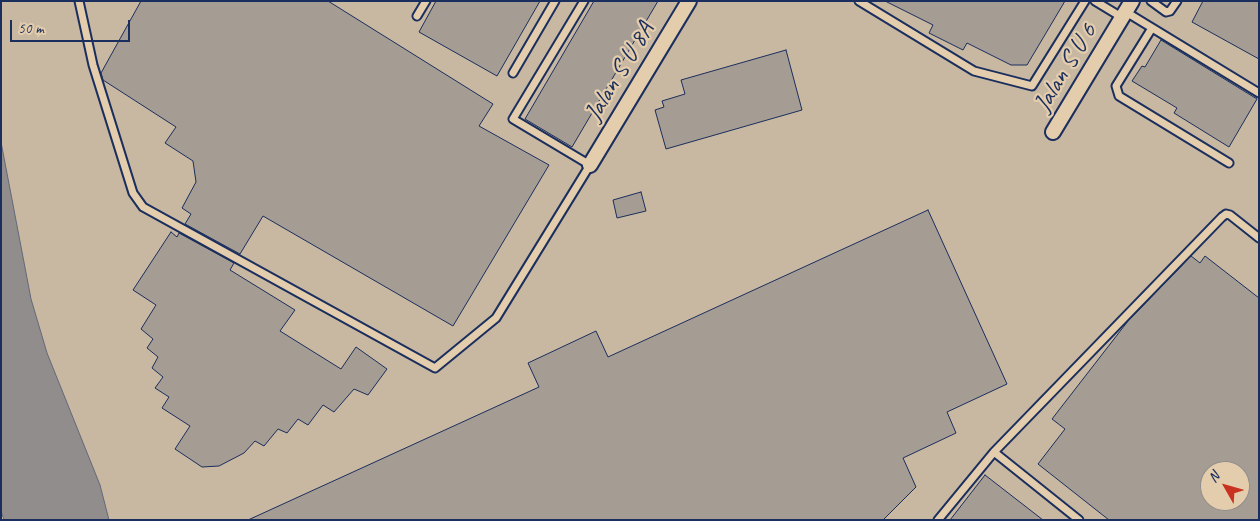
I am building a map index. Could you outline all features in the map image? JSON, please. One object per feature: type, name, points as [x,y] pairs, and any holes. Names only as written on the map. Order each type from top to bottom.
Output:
[{"type":"street","name":"Jalan S U 8A","points":[[590,166],[689,1]]},
{"type":"street","name":"Jalan S U 6","points":[[1053,132],[1127,10]]},
{"type":"lane","points":[[79,1],[93,65],[133,193],[143,207],[435,368],[496,318],[590,166],[513,119],[584,1]]},
{"type":"lane","points":[[416,16],[426,1]]},
{"type":"lane","points":[[513,73],[555,1]]},
{"type":"lane","points":[[859,1],[974,71],[1032,86],[1085,1]]},
{"type":"lane","points":[[1095,1],[1127,10],[1152,28],[1259,93]]},
{"type":"lane","points":[[1151,1],[1166,12],[1170,11],[1176,1]]},
{"type":"lane","points":[[1152,28],[1116,86],[1119,96],[1229,163]]},
{"type":"lane","points":[[938,520],[994,452],[1222,217],[1226,214],[1230,215],[1259,238]]},
{"type":"lane","points":[[994,452],[1079,520]]},
{"type":"shaded area","points":[[1,1],[1259,1],[1259,520],[109,520],[100,485],[47,353],[31,299],[1,142]]},
{"type":"shaded area","points":[[1,142],[31,299],[47,353],[100,485],[109,520],[4,520],[1,511]]},
{"type":"building","points":[[141,1],[328,1],[493,104],[479,126],[549,165],[453,326],[263,216],[240,254],[185,224],[191,214],[182,208],[196,182],[193,161],[165,143],[176,127],[103,80],[101,73]]},
{"type":"building","points":[[436,1],[540,1],[497,76],[419,32]]},
{"type":"building","points":[[594,1],[658,1],[572,147],[525,119]]},
{"type":"building","points":[[885,1],[1065,1],[1027,65],[1011,65],[967,43],[963,50],[929,33],[933,25]]},
{"type":"building","points":[[1203,1],[1259,1],[1259,59],[1192,22]]},
{"type":"building","points":[[1161,40],[1257,99],[1229,147],[1174,113],[1177,108],[1132,81],[1142,66],[1145,67]]},
{"type":"building","points":[[786,50],[802,110],[666,149],[655,110],[664,107],[662,101],[685,94],[681,80]]},
{"type":"building","points":[[641,192],[646,211],[617,218],[613,200]]},
{"type":"building","points":[[928,210],[1007,384],[947,412],[956,433],[903,458],[916,487],[883,520],[248,520],[539,387],[528,363],[596,331],[608,357]]},
{"type":"building","points":[[171,232],[177,237],[179,233],[234,263],[230,270],[295,310],[280,331],[341,369],[356,347],[387,369],[368,395],[354,389],[334,412],[323,405],[308,425],[298,419],[287,433],[278,429],[264,446],[255,441],[244,453],[219,466],[202,467],[175,449],[190,426],[162,408],[169,397],[155,388],[163,377],[152,368],[158,357],[147,348],[153,339],[141,329],[156,305],[133,290]]},
{"type":"building","points":[[1191,256],[1200,263],[1205,256],[1259,298],[1259,520],[1109,520],[1038,464],[1065,429],[1052,419],[1128,321]]},
{"type":"building","points":[[985,475],[1043,520],[950,520]]}]
